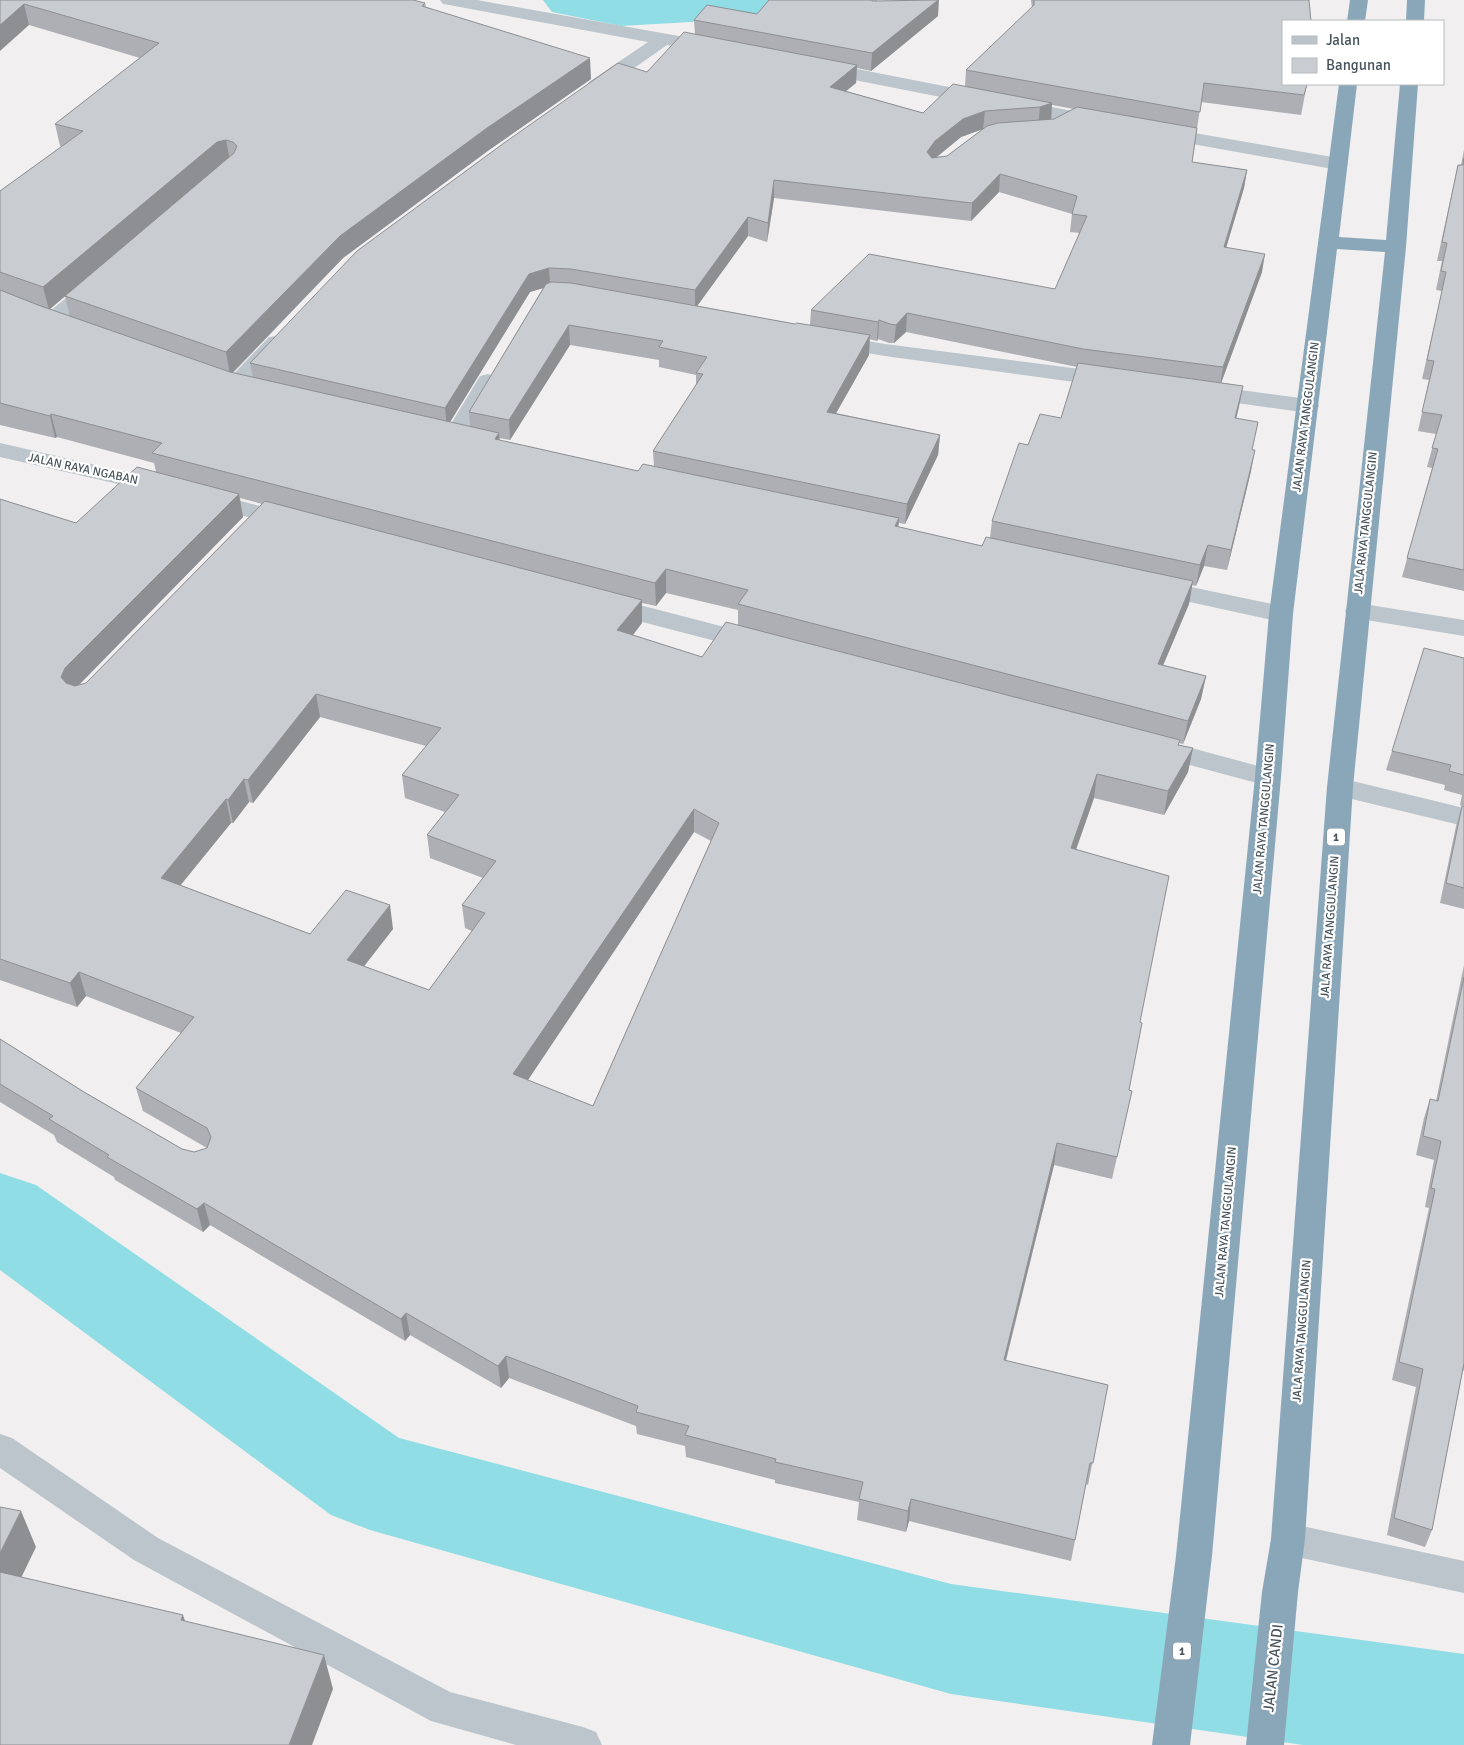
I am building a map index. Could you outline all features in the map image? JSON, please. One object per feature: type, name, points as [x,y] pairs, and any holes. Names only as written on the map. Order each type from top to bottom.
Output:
[{"type":"highway","points":[[1415,20],[1416,0]]},
{"type":"highway","name":"JALAN RAYA TANGGULANGIN","points":[[1171,1745],[1194,1556],[1268,776],[1281,614],[1348,85]]},
{"type":"highway","name":"JALA RAYA TANGGULANGIN","points":[[1280,1592],[1288,1539],[1340,787],[1356,611],[1396,247],[1409,85]]},
{"type":"highway","points":[[1327,242],[1396,247]]},
{"type":"highway","name":"JALAN CANDI","points":[[1265,1745],[1280,1592]]},
{"type":"street","points":[[449,0],[568,24],[665,38],[733,51]]},
{"type":"street","points":[[577,99],[665,38]]},
{"type":"street","points":[[800,64],[1118,126]]},
{"type":"street","points":[[1048,130],[1055,128],[1070,117]]},
{"type":"street","points":[[1147,130],[1338,164]]},
{"type":"street","points":[[80,330],[43,317],[111,270]]},
{"type":"street","points":[[263,393],[226,383],[289,328]]},
{"type":"street","points":[[816,338],[885,350],[1131,382]]},
{"type":"street","points":[[454,437],[499,363]]},
{"type":"street","points":[[1180,389],[1308,406]]},
{"type":"street","name":"JALAN RAYA NGABAN","points":[[0,450],[141,481],[311,526]]},
{"type":"street","points":[[242,535],[262,514]]},
{"type":"street","points":[[1135,583],[1281,614]]},
{"type":"street","points":[[580,597],[773,648]]},
{"type":"street","points":[[1356,611],[1464,628]]},
{"type":"street","points":[[1129,741],[1268,776]]},
{"type":"street","points":[[1340,787],[1464,817]]},
{"type":"street","points":[[0,1449],[146,1549],[444,1708],[583,1745]]},
{"type":"street","points":[[1288,1539],[1464,1577]]},
{"type":"building","points":[[0,0],[413,0],[425,3],[422,6],[590,58],[487,128],[340,236],[226,352],[65,296],[234,153],[237,146],[233,142],[226,140],[217,142],[43,287],[0,272],[0,191],[83,131],[55,124],[159,43],[24,4],[0,25]]},
{"type":"building","points":[[769,0],[938,0],[872,53],[694,20],[707,5],[757,14]]},
{"type":"building","points":[[1034,0],[1309,0],[1311,20],[1282,20],[1282,85],[1307,85],[1304,95],[1204,83],[1200,112],[966,70],[1034,5]]},
{"type":"building","points":[[684,32],[857,65],[830,87],[923,113],[953,84],[1052,103],[1040,107],[985,111],[963,119],[935,141],[927,152],[932,158],[947,156],[987,126],[998,123],[1054,119],[1077,107],[1197,128],[1192,162],[1247,170],[1224,247],[1265,254],[1223,367],[1083,349],[907,313],[896,325],[879,320],[878,322],[811,310],[869,254],[1055,289],[1087,216],[1072,214],[1077,196],[1000,174],[972,203],[774,180],[768,223],[748,217],[695,290],[571,269],[549,268],[529,274],[445,408],[250,363],[357,251],[504,143],[618,63],[647,72]]},
{"type":"building","points":[[1464,158],[1464,570],[1407,558],[1438,449],[1432,448],[1442,415],[1422,412],[1434,361],[1427,360],[1446,272],[1441,271],[1447,243],[1442,242],[1458,165],[1463,165]]},
{"type":"building","points":[[551,282],[571,283],[795,324],[870,335],[827,412],[940,435],[907,504],[653,451],[703,374],[696,373],[707,357],[659,347],[663,341],[569,325],[509,420],[469,412],[546,284]]},
{"type":"building","points":[[0,290],[230,372],[499,433],[495,439],[638,471],[643,464],[899,518],[895,526],[982,546],[986,537],[1193,581],[1158,664],[1206,676],[1188,721],[738,604],[748,590],[666,569],[655,583],[152,453],[162,443],[51,414],[50,416],[0,403]]},
{"type":"building","points":[[1078,363],[1243,386],[1235,418],[1258,422],[1252,450],[1255,450],[1231,550],[1208,545],[1200,565],[992,521],[1019,443],[1028,445],[1040,414],[1061,418]]},
{"type":"building","points":[[137,467],[239,494],[65,668],[61,677],[66,683],[75,686],[86,683],[265,501],[642,600],[617,630],[702,657],[726,622],[1180,740],[1178,745],[1193,748],[1168,791],[1097,774],[1071,848],[1169,876],[1140,1022],[1142,1023],[1129,1090],[1132,1091],[1117,1157],[1057,1143],[1004,1360],[1108,1385],[1093,1463],[1090,1463],[1075,1540],[911,1499],[908,1511],[859,1499],[863,1482],[775,1462],[776,1459],[685,1435],[689,1426],[636,1412],[638,1406],[506,1356],[498,1366],[406,1313],[401,1319],[204,1203],[197,1209],[107,1157],[109,1155],[49,1119],[53,1116],[0,1084],[0,1039],[84,1092],[182,1149],[194,1152],[207,1148],[211,1137],[207,1128],[136,1088],[194,1017],[79,972],[70,983],[0,959],[0,499],[76,523]],"holes":[[[316,694],[441,728],[402,775],[459,795],[427,835],[496,861],[462,905],[485,913],[429,990],[347,960],[390,905],[346,890],[310,934],[161,878],[226,799],[228,800],[244,779],[248,780]],[[694,809],[719,823],[593,1106],[513,1074]]]},
{"type":"building","points":[[1424,648],[1464,658],[1464,775],[1449,771],[1451,765],[1392,751]]},
{"type":"building","points":[[1462,806],[1464,807],[1464,888],[1446,883]]},
{"type":"building","points":[[1464,977],[1464,1363],[1432,1530],[1394,1518],[1423,1369],[1399,1362],[1435,1189],[1431,1188],[1441,1141],[1423,1136],[1430,1099],[1438,1101]]},
{"type":"building","points":[[0,1507],[21,1511],[0,1553]]},
{"type":"building","points":[[0,1572],[183,1615],[181,1620],[324,1655],[289,1745],[0,1745]]},
{"type":"waterway","points":[[572,0],[621,9],[776,0]]},
{"type":"waterway","points":[[0,1214],[370,1480],[951,1639],[1464,1711]]}]
